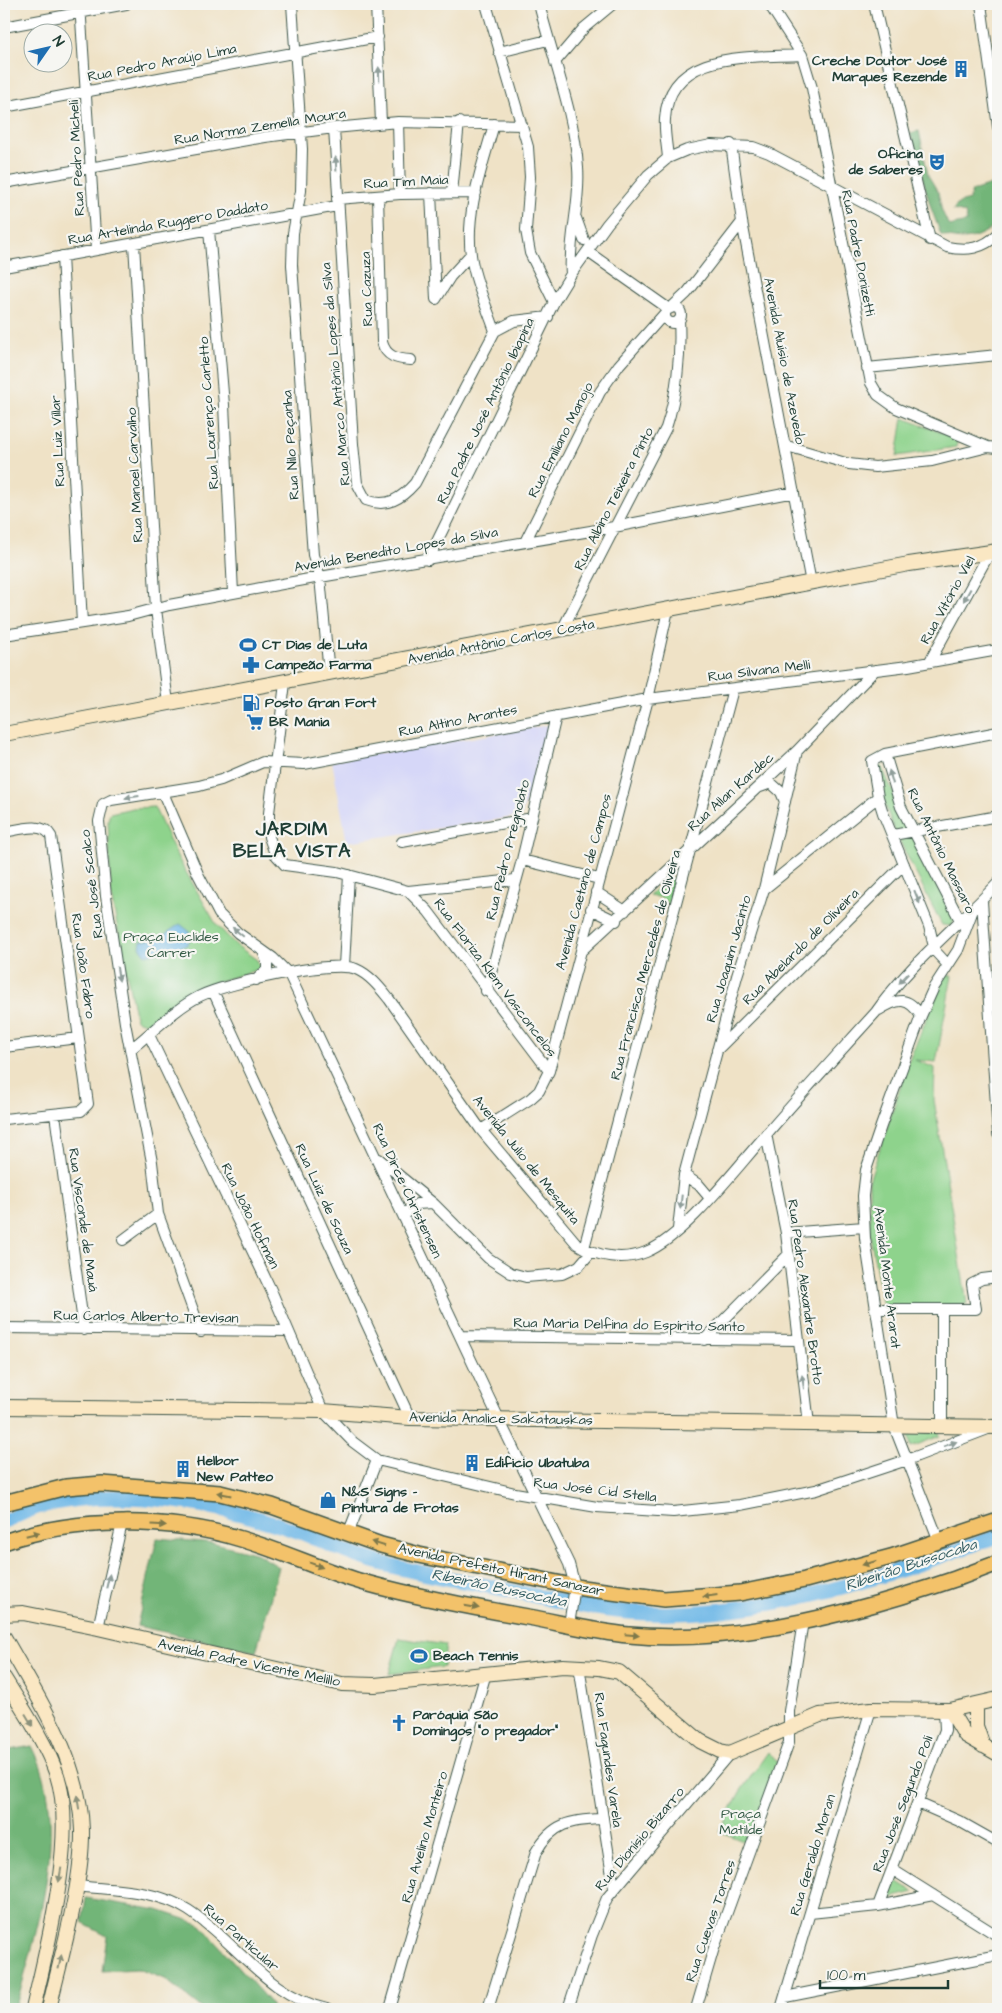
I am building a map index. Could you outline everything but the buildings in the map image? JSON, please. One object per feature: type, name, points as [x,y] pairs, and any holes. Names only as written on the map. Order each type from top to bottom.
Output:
[{"type":"main road","name":"Avenida Antônio Carlos Costa","points":[[4,734],[285,683],[909,564],[994,551]]},
{"type":"main road","name":"Avenida Analice Sakatauskas","points":[[4,1407],[323,1411],[410,1418],[996,1428]]},
{"type":"main road","name":"Avenida Prefeito Hirant Sanazar","points":[[4,1503],[66,1487],[125,1484],[220,1493],[272,1506],[348,1534],[419,1555],[575,1589],[672,1600],[700,1598],[805,1580],[939,1541],[998,1521]]},
{"type":"main road","points":[[5,1541],[58,1528],[122,1523],[208,1530],[241,1538],[353,1579],[385,1588],[570,1619],[627,1635],[683,1637],[803,1621],[880,1602],[998,1563]]},
{"type":"main road","name":"Avenida Padre Vicente Melillo","points":[[4,1614],[23,1614],[98,1628],[342,1684],[375,1685],[486,1673],[579,1666],[619,1672],[700,1741],[720,1751],[730,1753]]},
{"type":"main road","points":[[4,1638],[58,1736],[77,1795],[82,1828],[82,1848],[76,1886],[49,2009]]},
{"type":"main road","points":[[4,1678],[45,1747],[57,1775],[62,1806],[64,1833],[61,1869],[33,2009]]},
{"type":"main road","points":[[730,1753],[820,1715],[871,1710],[947,1710],[976,1706],[998,1700]]},
{"type":"main road","points":[[976,1706],[976,1726],[983,1746]]},
{"type":"main road","points":[[947,1710],[965,1735],[998,1754]]},
{"type":"street","points":[[4,26],[80,8],[126,4]]},
{"type":"street","name":"Rua Nilo Peçanha","points":[[292,4],[302,191],[293,233],[292,265],[313,555],[320,576],[329,674]]},
{"type":"street","points":[[376,4],[382,123]]},
{"type":"street","points":[[486,4],[522,125],[530,163],[527,240],[534,265],[554,302]]},
{"type":"street","points":[[539,4],[577,150],[579,185],[576,217],[569,252],[571,274]]},
{"type":"street","points":[[555,62],[584,28],[613,4]]},
{"type":"street","name":"Rua Padre Donizetti","points":[[769,4],[802,56],[814,98],[866,368],[871,383],[878,394],[889,404],[993,448]]},
{"type":"street","points":[[874,4],[930,240]]},
{"type":"street","points":[[983,6],[998,127]]},
{"type":"street","name":"Rua Pedro Micheli","points":[[80,8],[96,250]]},
{"type":"street","name":"Rua Pedro Araújo Lima","points":[[4,107],[378,37]]},
{"type":"street","points":[[499,52],[548,40]]},
{"type":"street","points":[[668,158],[665,118],[667,106],[680,82],[694,69],[717,60],[802,56]]},
{"type":"street","points":[[398,122],[400,194]]},
{"type":"street","name":"Rua Norma Zemella Moura","points":[[4,183],[300,132],[334,128],[398,122],[522,125]]},
{"type":"street","points":[[452,193],[459,122]]},
{"type":"street","points":[[494,124],[476,193],[470,228],[470,254],[495,331],[514,321],[548,318]]},
{"type":"street","points":[[334,128],[337,203]]},
{"type":"street","name":"Rua Padre José Antônio Ibiapina","points":[[428,560],[548,318],[554,302],[588,246],[648,175],[668,158],[700,146],[731,144],[753,147],[831,184],[947,248],[963,250],[988,243],[998,234]]},
{"type":"street","name":"Avenida Aluísio de Azevedo","points":[[731,144],[742,222],[787,446],[812,584]]},
{"type":"street","points":[[431,193],[436,299],[453,273],[470,254]]},
{"type":"street","name":"Rua Tim Maia","points":[[337,203],[400,194],[476,193]]},
{"type":"street","name":"Rua Cazuza","points":[[378,196],[382,342],[389,355],[412,360]]},
{"type":"street","name":"Rua Artelinda Ruggero Daddato","points":[[4,267],[209,230],[297,213],[337,203]]},
{"type":"street","name":"Rua Marco Antônio Lopes da Silva","points":[[337,203],[357,483],[360,493],[366,500],[378,504],[389,503],[401,498],[415,483],[495,331]]},
{"type":"street","points":[[576,217],[588,246]]},
{"type":"street","name":"Rua Emiliano Manojo","points":[[525,542],[597,397],[619,365],[648,332],[671,315],[742,222]]},
{"type":"street","name":"Rua Lourenço Carletto","points":[[209,230],[224,405],[233,593]]},
{"type":"street","points":[[571,237],[588,246],[657,301],[671,315]]},
{"type":"street","name":"Rua Manoel Carvalho","points":[[134,244],[156,609],[168,703]]},
{"type":"street","points":[[569,252],[580,262]]},
{"type":"street","name":"Rua Luiz Villar","points":[[62,256],[82,623]]},
{"type":"street","name":"Rua Albino Teixeira Pinto","points":[[562,630],[666,428],[673,405],[679,346],[671,315]]},
{"type":"street","points":[[866,368],[931,360],[998,355]]},
{"type":"street","points":[[787,446],[849,464],[875,467],[932,461],[993,448]]},
{"type":"street","name":"Avenida Benedito Lopes da Silva","points":[[4,635],[82,623],[320,576],[428,560],[614,527],[794,492]]},
{"type":"street","name":"Rua Vitório Viel","points":[[930,661],[994,551]]},
{"type":"street","name":"Avenida Caetano de Campos","points":[[481,1130],[530,1099],[539,1091],[549,1071],[592,909],[598,879],[648,699],[668,610]]},
{"type":"street","name":"Rua Silvana Melli","points":[[648,699],[875,670],[998,650]]},
{"type":"street","name":"Rua Allan Kardec","points":[[580,952],[616,921],[692,847],[797,751],[875,670]]},
{"type":"street","points":[[285,683],[274,761],[268,837],[275,854],[285,865],[348,875],[408,891],[515,880]]},
{"type":"street","name":"Rua Francisca Mercedes de Oliveira","points":[[588,1250],[732,689]]},
{"type":"street","name":"Rua Altino Arantes","points":[[103,804],[111,800],[163,793],[213,782],[252,766],[274,761],[304,764],[648,699]]},
{"type":"street","name":"Rua Pedro Pregnolato","points":[[486,991],[522,860],[556,716]]},
{"type":"street","points":[[948,965],[938,957],[929,926],[878,796],[872,762],[885,754],[998,732]]},
{"type":"street","name":"Rua Joaquim Jacinto","points":[[678,1229],[684,1174],[716,1050],[764,889],[797,751]]},
{"type":"street","name":"Rua Antônio Massaro","points":[[885,754],[894,786],[912,831],[964,926]]},
{"type":"street","points":[[755,789],[771,783],[781,792],[785,802]]},
{"type":"street","points":[[163,793],[211,902],[219,914],[238,933],[290,974]]},
{"type":"street","points":[[764,889],[878,796]]},
{"type":"street","name":"Rua José Scalco","points":[[103,804],[99,821],[106,896],[152,1162],[158,1214],[201,1332]]},
{"type":"street","points":[[893,835],[998,816]]},
{"type":"street","points":[[402,842],[532,818]]},
{"type":"street","name":"Rua João Fabro","points":[[4,832],[40,827],[49,832],[52,839],[88,1104],[81,1111],[55,1114]]},
{"type":"street","points":[[522,860],[598,879]]},
{"type":"street","name":"Rua Abelardo de Oliveira","points":[[716,1050],[904,864]]},
{"type":"street","points":[[344,966],[348,875]]},
{"type":"street","points":[[998,883],[982,901],[998,1134]]},
{"type":"street","name":"Rua Floriza Klem Vasconcelos","points":[[408,891],[428,911],[486,991],[549,1071]]},
{"type":"street","points":[[596,892],[625,911]]},
{"type":"street","name":"Avenida Monte Ararat","points":[[939,1541],[894,1426],[875,1309],[864,1227],[863,1196],[866,1170],[921,1016],[960,944],[964,926],[974,909],[982,901]]},
{"type":"street","points":[[592,909],[616,921]]},
{"type":"street","points":[[376,1157],[434,1204],[488,1258],[512,1273],[526,1277],[562,1274],[579,1266],[588,1250],[609,1256],[635,1256],[653,1248],[678,1229],[710,1198],[876,1012],[887,997],[947,932],[964,926],[978,932],[985,942]]},
{"type":"street","points":[[947,932],[955,936],[960,944]]},
{"type":"street","points":[[255,980],[267,970],[267,962],[263,951]]},
{"type":"street","name":"Avenida Julio de Mesquita","points":[[131,1049],[185,1005],[213,991],[255,980],[325,967],[344,966],[356,969],[367,976],[389,999],[481,1130],[559,1224],[588,1250]]},
{"type":"street","name":"Rua Dirce Christensen","points":[[290,974],[569,1564],[575,1589]]},
{"type":"street","name":"Rua Luiz de Souza","points":[[213,991],[410,1418]]},
{"type":"street","points":[[876,1012],[892,1002],[902,1001],[912,1004],[921,1016]]},
{"type":"street","name":"Rua João Hofman","points":[[149,1035],[288,1331],[323,1411]]},
{"type":"street","points":[[4,1046],[78,1038]]},
{"type":"street","points":[[4,1119],[55,1114]]},
{"type":"street","name":"Rua Visconde de Mauá","points":[[55,1114],[84,1330]]},
{"type":"street","name":"Rua Pedro Alexandre Brotto","points":[[766,1134],[786,1233],[809,1424]]},
{"type":"street","points":[[684,1174],[699,1185],[710,1198]]},
{"type":"street","points":[[403,1215],[417,1204],[434,1204]]},
{"type":"street","points":[[124,1240],[158,1214]]},
{"type":"street","points":[[786,1233],[864,1227]]},
{"type":"street","points":[[704,1340],[788,1254]]},
{"type":"street","points":[[875,1309],[976,1309],[972,1284],[982,1278],[998,1277]]},
{"type":"street","points":[[942,1310],[942,1427]]},
{"type":"street","name":"Rua Carlos Alberto Trevisan","points":[[4,1328],[201,1332],[288,1331]]},
{"type":"street","name":"Rua Maria Delfina do Espírito Santo","points":[[460,1336],[798,1340]]},
{"type":"street","name":"Rua José Cid Stella","points":[[323,1411],[353,1442],[377,1460],[432,1474],[596,1507],[673,1512],[696,1511],[799,1494],[907,1460],[996,1428]]},
{"type":"street","points":[[348,1534],[377,1460]]},
{"type":"street","points":[[98,1628],[122,1523]]},
{"type":"street","points":[[570,1619],[575,1589]]},
{"type":"street","name":"Rua Cuevas Torres","points":[[696,2009],[713,1951],[788,1742],[788,1728],[803,1621]]},
{"type":"street","name":"Rua Fagundes Varela","points":[[579,1666],[614,1888]]},
{"type":"street","name":"Rua Avelino Monteiro","points":[[390,2009],[486,1673]]},
{"type":"street","name":"Rua Geraldo Moran","points":[[781,2009],[871,1710]]},
{"type":"street","name":"Rua José Segundo Poli","points":[[878,1906],[945,1730],[947,1710]]},
{"type":"street","name":"Rua Dionísio Bizarro","points":[[568,2009],[600,1911],[614,1888],[645,1855],[730,1753]]},
{"type":"street","points":[[918,1803],[959,1821],[998,1843]]},
{"type":"street","points":[[488,2009],[536,1852],[543,1839],[563,1824],[582,1820],[602,1819]]},
{"type":"street","points":[[893,1870],[998,1936]]},
{"type":"street","name":"Rua Particular","points":[[76,1886],[143,1893],[173,1902],[201,1920],[280,1990],[327,2009]]},
{"type":"street","points":[[810,1913],[878,1906],[932,1895]]},
{"type":"street","points":[[785,1998],[998,1955]]},
{"type":"shaded area","points":[[549,725],[521,816],[347,842],[332,761]]},
{"type":"green space","points":[[919,131],[928,175],[938,192],[942,211],[949,226],[967,222],[965,213],[953,210],[959,203],[969,200],[972,191],[994,184],[998,191],[998,225],[971,238],[959,239],[941,235],[931,208],[910,133]]},
{"type":"green space","points":[[903,418],[958,439],[956,447],[897,456]]},
{"type":"green space","points":[[881,765],[909,827],[956,918],[951,926],[942,925],[895,832],[881,795],[878,767]]},
{"type":"green space","name":"Praça Euclides Carrer","points":[[154,807],[178,858],[216,924],[236,945],[257,960],[260,969],[196,988],[177,999],[148,1024],[136,1020],[111,895],[108,820],[110,813],[133,808]]},
{"type":"green space","points":[[670,876],[676,884],[672,908],[662,898],[649,895]]},
{"type":"green space","points":[[945,975],[952,976],[936,1062],[915,1060],[935,1068],[934,1100],[967,1304],[883,1307],[870,1235],[869,1181],[910,1058]]},
{"type":"green space","points":[[939,1432],[940,1436],[911,1447],[908,1433]]},
{"type":"green space","points":[[157,1538],[215,1543],[258,1554],[279,1567],[256,1652],[137,1626]]},
{"type":"green space","name":"Beach Tennis","points":[[399,1638],[446,1645],[443,1667],[389,1674]]},
{"type":"green space","points":[[32,1746],[44,1776],[49,1808],[50,1842],[47,1877],[33,1946],[15,2009],[4,2009],[4,1751]]},
{"type":"green space","name":"Praça Matilde","points":[[768,1752],[777,1762],[750,1844],[719,1831],[740,1792]]},
{"type":"green space","points":[[894,1879],[914,1892],[886,1899]]},
{"type":"green space","points":[[86,1898],[158,1910],[200,1924],[272,2005],[271,2009],[203,2009],[165,1979],[138,1969],[102,1971],[107,1936],[82,1923]]},
{"type":"water","points":[[180,924],[189,931],[190,939],[187,945],[146,955],[140,947],[141,941],[159,938]]},
{"type":"waterway","name":"Ribeirão Bussocaba","points":[[4,1521],[37,1507],[69,1500],[102,1497],[170,1500],[237,1513],[269,1522],[300,1532],[353,1555],[413,1571],[596,1608],[628,1612],[676,1613],[723,1610],[817,1594],[908,1567],[998,1536]]},
{"type":"place","name":"Creche Doutor José Marques Rezende","points":[[961,69]]},
{"type":"place","name":"Oficina de Saberes","points":[[937,162]]},
{"type":"place","name":"CT Dias de Luta","points":[[248,645]]},
{"type":"place","name":"Campeão Farma","points":[[251,665]]},
{"type":"place","name":"Posto Gran Fort","points":[[251,703]]},
{"type":"place","name":"BR Mania","points":[[255,722]]},
{"type":"place","name":"Edificio Ubatuba","points":[[472,1463]]},
{"type":"place","name":"Helbor New Patteo","points":[[183,1469]]},
{"type":"place","name":"N&S Signs - Pintura de Frotas","points":[[328,1500]]},
{"type":"place","name":"Beach Tennis","points":[[419,1656]]},
{"type":"place","name":"Paróquia São Domingos “o pregador”","points":[[399,1723]]},
{"type":"district","name":"JARDIM BELA VISTA","points":[[292,840]]}]
